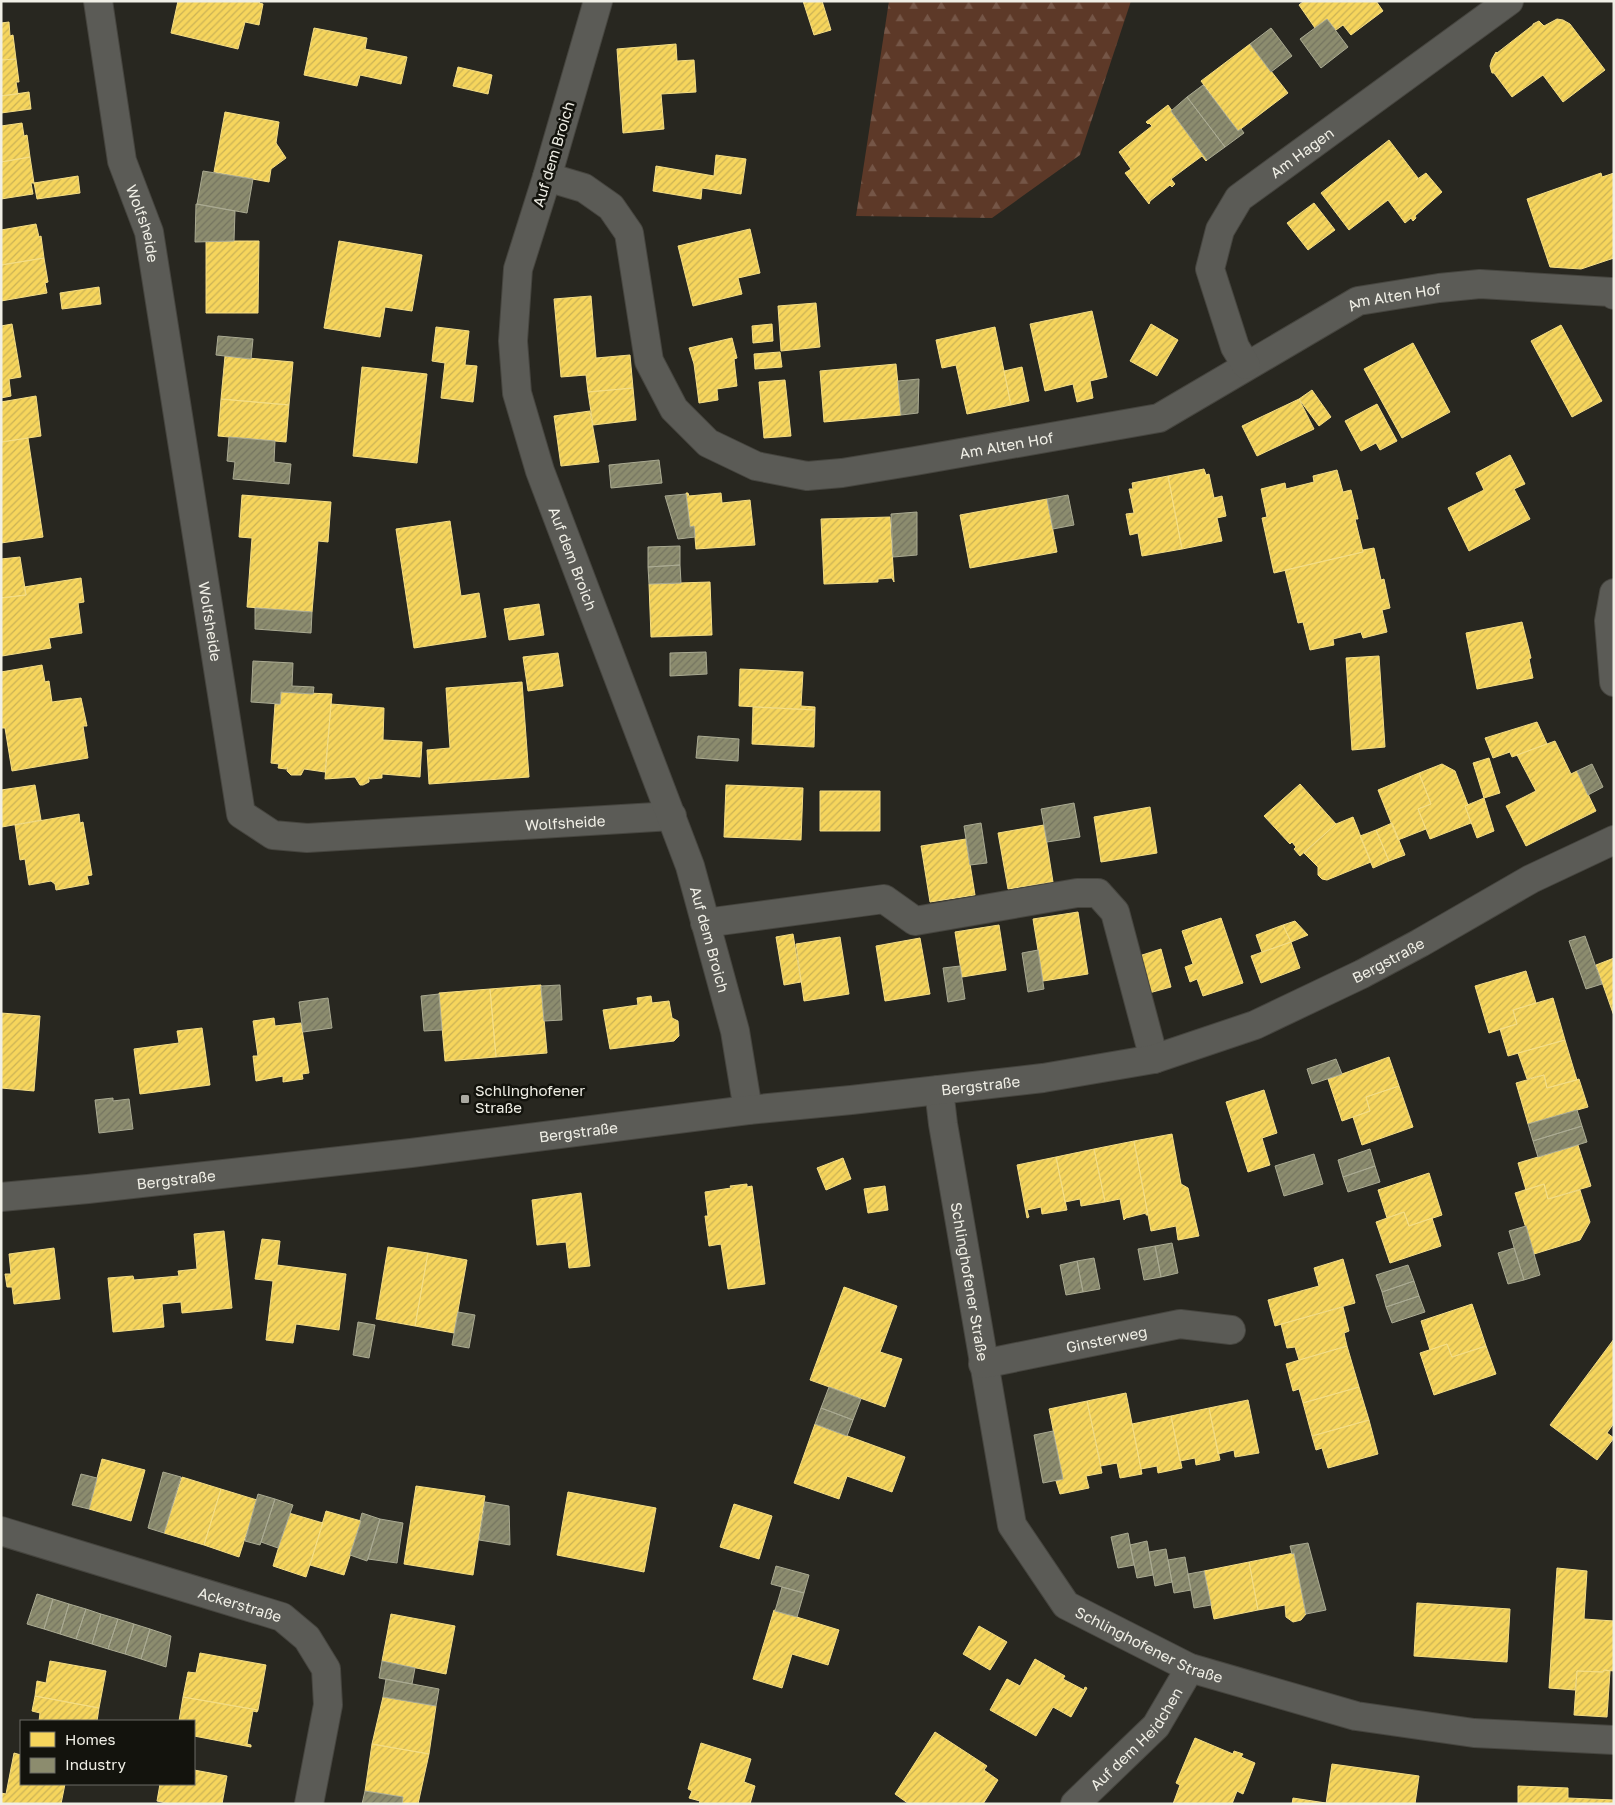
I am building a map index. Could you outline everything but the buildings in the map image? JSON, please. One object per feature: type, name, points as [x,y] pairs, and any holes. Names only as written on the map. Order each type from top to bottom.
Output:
[{"type":"street","name":"Wolfsheide","points":[[98,1],[122,161],[149,232],[240,814],[273,835],[307,838],[672,816]]},
{"type":"street","name":"Auf dem Broich","points":[[598,1],[518,269],[512,341],[517,393],[540,471],[690,866],[735,1031],[748,1110]]},
{"type":"street","name":"Am Hagen","points":[[1246,365],[1235,347],[1210,269],[1220,230],[1239,198],[1509,1]]},
{"type":"street","name":"Am Alten Hof","points":[[547,177],[584,188],[611,207],[629,234],[649,361],[674,408],[708,443],[756,466],[807,476],[842,473],[1158,418],[1358,301],[1439,288],[1480,284],[1611,292],[1614,294]]},
{"type":"street","points":[[1614,593],[1609,621],[1614,682]]},
{"type":"street","name":"Bergstraße","points":[[1,1197],[88,1189],[430,1150],[748,1110],[1043,1078],[1154,1059],[1255,1025],[1362,974],[1531,879],[1614,840]]},
{"type":"street","points":[[706,922],[884,899],[916,921],[1077,893],[1098,893],[1115,912],[1154,1059]]},
{"type":"street","name":"Schlinghofener Straße","points":[[939,1090],[943,1124],[1012,1525],[1066,1605],[1190,1668],[1356,1716],[1474,1733],[1614,1740]]},
{"type":"street","name":"Ginsterweg","points":[[984,1364],[1180,1324],[1231,1330]]},
{"type":"street","name":"Ackerstraße","points":[[1,1531],[282,1618],[308,1638],[326,1669],[328,1705],[309,1804]]},
{"type":"street","name":"Auf dem Heidchen","points":[[1075,1804],[1156,1726],[1190,1668]]},
{"type":"green space","points":[[889,1],[1131,1],[1080,155],[992,218],[856,216]]},
{"type":"place","name":"Schlinghofener Straße","points":[[465,1099]]}]
